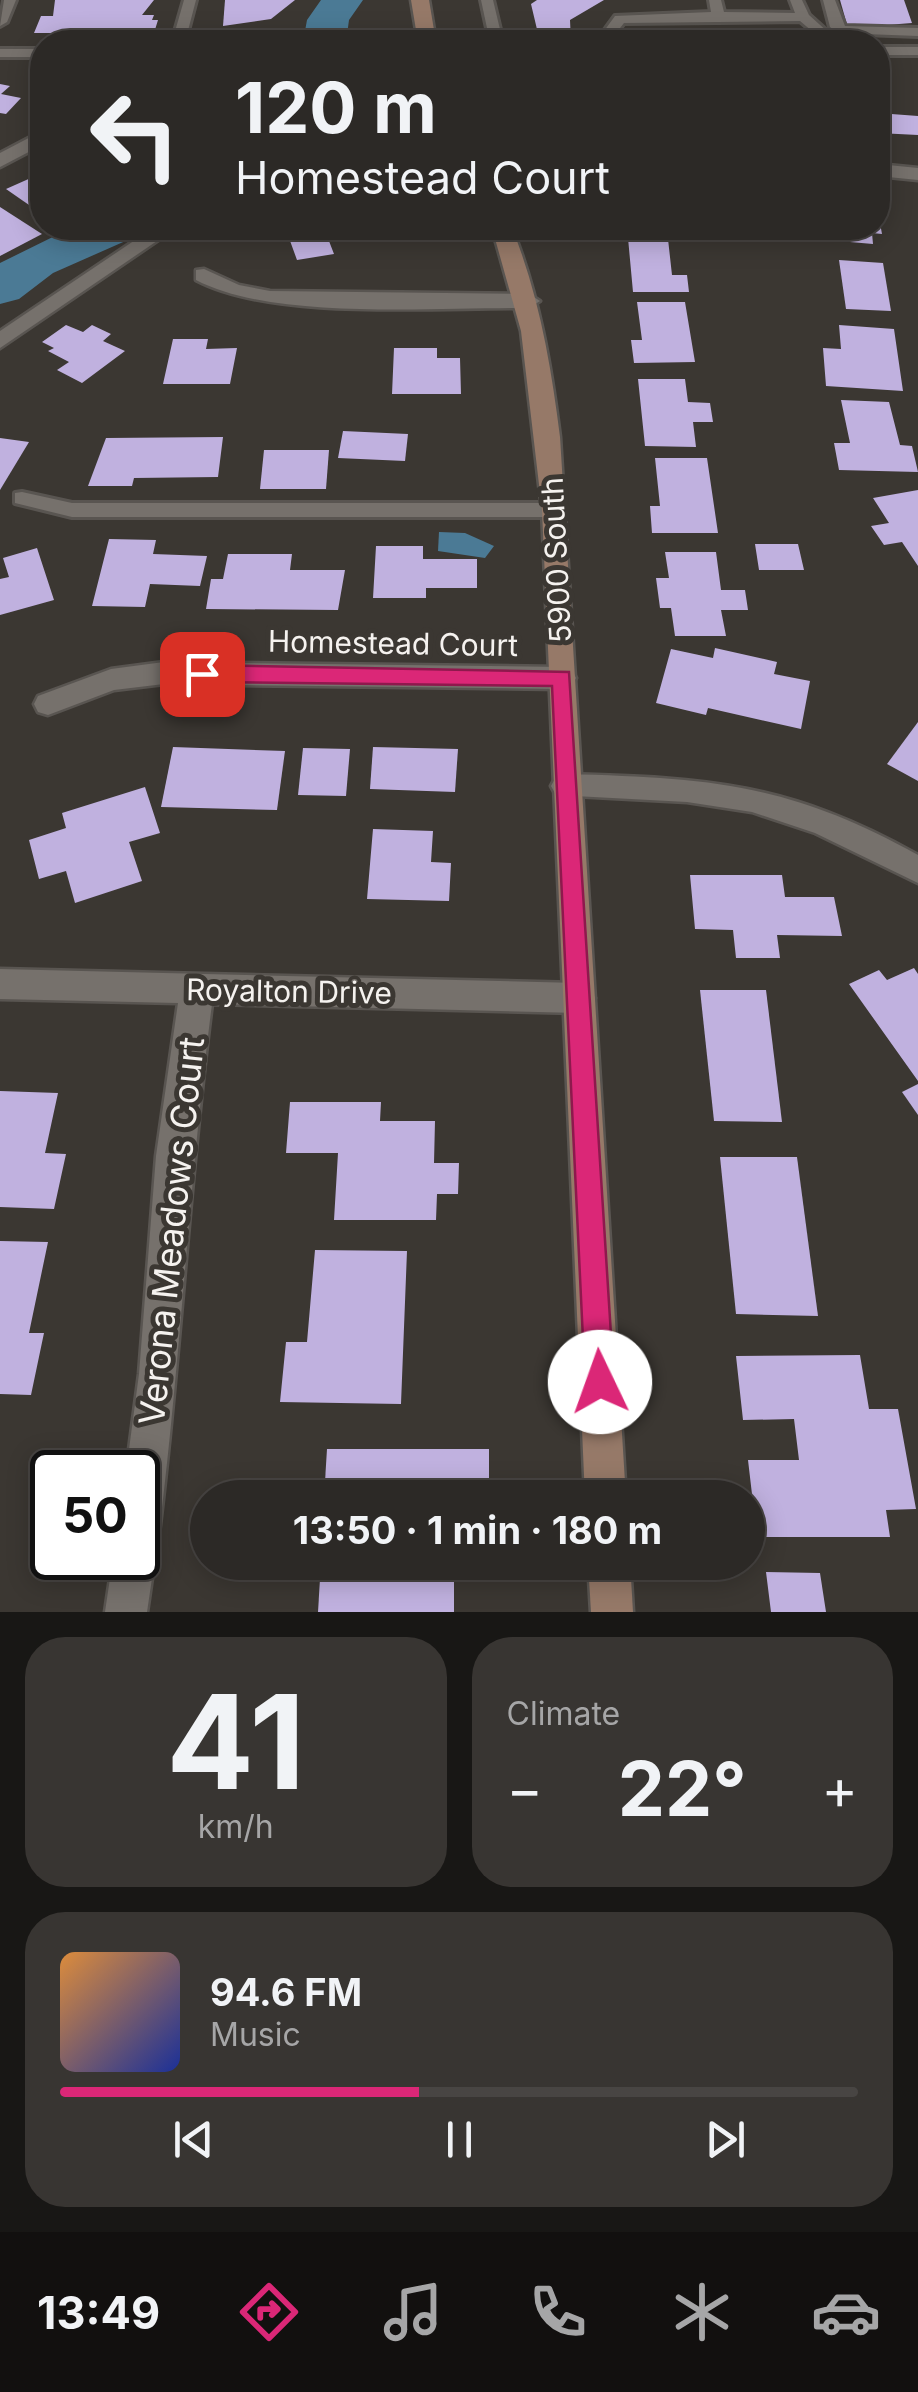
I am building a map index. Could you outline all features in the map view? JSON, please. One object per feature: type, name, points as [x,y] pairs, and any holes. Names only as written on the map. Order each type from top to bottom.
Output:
[{"type":"main road","points":[[420,0],[424,30]]},
{"type":"main road","name":"5900 South","points":[[506,240],[529,301],[541,359],[555,510],[566,786],[605,1480]]},
{"type":"main road","points":[[611,1580],[612,1612]]},
{"type":"street","points":[[0,161],[30,144]]},
{"type":"street","points":[[890,171],[918,174]]},
{"type":"street","points":[[0,342],[149,240]]},
{"type":"street","points":[[204,276],[232,290],[270,298],[529,301]]},
{"type":"street","name":"Homestead Court","points":[[48,704],[111,680],[164,673],[562,678]]},
{"type":"street","points":[[566,786],[726,794],[788,810],[862,838],[918,870]]},
{"type":"street","name":"Royalton Drive","points":[[0,984],[578,998]]},
{"type":"street","name":"Verona Meadows Court","points":[[149,1450],[159,1374],[174,1156],[197,989]]},
{"type":"street","points":[[126,1612],[131,1580]]},
{"type":"lane","points":[[0,22],[10,0]]},
{"type":"lane","points":[[181,30],[190,0]]},
{"type":"lane","points":[[486,0],[493,30]]},
{"type":"lane","points":[[714,0],[718,16]]},
{"type":"lane","points":[[796,0],[803,17],[818,30]]},
{"type":"lane","points":[[829,0],[838,27],[843,30]]},
{"type":"lane","points":[[612,30],[620,20],[803,17]]},
{"type":"lane","points":[[890,31],[918,32]]},
{"type":"lane","points":[[890,51],[918,51]]},
{"type":"lane","points":[[0,53],[30,53]]},
{"type":"lane","points":[[22,498],[72,510],[555,510]]},
{"type":"water","points":[[439,532],[465,533],[494,546],[485,558],[438,551]]},
{"type":"building","points":[[55,0],[154,0],[142,15],[154,15],[152,20],[158,20],[155,30],[35,30],[41,16],[53,16]]},
{"type":"building","points":[[225,0],[295,0],[271,19],[223,26]]},
{"type":"building","points":[[537,0],[604,0],[570,20],[570,30],[537,30],[531,4]]},
{"type":"building","points":[[840,0],[904,0],[912,23],[848,28]]},
{"type":"building","points":[[0,84],[10,86],[1,94],[21,98],[6,114],[0,113]]},
{"type":"building","points":[[890,114],[918,116],[918,135],[890,134]]},
{"type":"building","points":[[30,178],[30,206],[6,189]]},
{"type":"building","points":[[0,207],[30,226],[31,240],[0,256]]},
{"type":"building","points":[[290,240],[329,240],[334,254],[297,260]]},
{"type":"building","points":[[628,240],[668,240],[672,275],[687,275],[689,292],[633,292]]},
{"type":"building","points":[[827,240],[873,240],[873,244]]},
{"type":"building","points":[[839,260],[883,263],[891,311],[846,309]]},
{"type":"building","points":[[637,302],[685,302],[695,362],[634,363],[631,340],[642,340]]},
{"type":"building","points":[[66,325],[83,332],[92,325],[111,334],[103,341],[125,351],[82,383],[57,370],[69,362],[48,351],[54,348],[42,342]]},
{"type":"building","points":[[839,325],[894,329],[903,391],[826,386],[823,348],[841,349]]},
{"type":"building","points":[[173,339],[208,339],[206,349],[237,348],[230,384],[163,384]]},
{"type":"building","points":[[394,348],[437,348],[437,358],[460,358],[461,394],[392,394]]},
{"type":"building","points":[[638,379],[685,379],[688,402],[710,403],[713,422],[693,422],[696,447],[645,446]]},
{"type":"building","points":[[841,400],[889,402],[900,445],[912,446],[918,472],[839,470],[834,443],[850,443]]},
{"type":"building","points":[[343,431],[408,434],[405,461],[338,458]]},
{"type":"building","points":[[223,437],[218,477],[134,478],[132,486],[88,486],[106,438]]},
{"type":"building","points":[[0,438],[29,442],[0,490]]},
{"type":"building","points":[[264,450],[329,450],[326,489],[260,489]]},
{"type":"building","points":[[655,458],[707,458],[718,533],[652,533],[650,506],[660,506]]},
{"type":"building","points":[[918,490],[918,566],[902,542],[884,545],[871,526],[889,523],[873,498]]},
{"type":"building","points":[[109,539],[156,540],[153,554],[207,556],[200,586],[150,584],[145,607],[92,606]]},
{"type":"building","points":[[755,544],[798,544],[804,570],[759,570]]},
{"type":"building","points":[[376,546],[423,546],[423,559],[477,559],[477,588],[426,588],[426,598],[373,598]]},
{"type":"building","points":[[37,548],[54,600],[0,615],[0,579],[9,577],[3,558]]},
{"type":"building","points":[[665,552],[716,552],[721,590],[745,590],[748,610],[721,610],[726,636],[675,636],[671,608],[660,608],[656,578],[669,578]]},
{"type":"building","points":[[228,554],[292,554],[290,570],[345,570],[338,610],[206,609],[211,579],[223,579]]},
{"type":"building","points":[[715,648],[777,662],[774,674],[810,681],[801,729],[708,708],[706,715],[656,703],[671,649],[713,658]]},
{"type":"building","points":[[918,722],[918,781],[887,764]]},
{"type":"building","points":[[173,747],[285,751],[277,810],[161,807]]},
{"type":"building","points":[[373,747],[458,749],[455,792],[370,789]]},
{"type":"building","points":[[303,748],[350,749],[346,796],[298,795]]},
{"type":"building","points":[[145,787],[160,833],[129,842],[142,881],[75,903],[66,871],[39,879],[29,840],[66,828],[62,813]]},
{"type":"building","points":[[373,829],[433,831],[431,862],[451,863],[449,901],[367,899]]},
{"type":"building","points":[[690,875],[782,875],[785,897],[834,897],[842,936],[777,935],[780,958],[736,958],[733,930],[695,929]]},
{"type":"building","points":[[914,968],[918,974],[918,1081],[849,984],[879,970],[887,980]]},
{"type":"building","points":[[700,990],[766,990],[782,1122],[714,1121]]},
{"type":"building","points":[[918,1084],[918,1115],[902,1092]]},
{"type":"building","points":[[0,1091],[58,1093],[45,1153],[66,1154],[54,1209],[0,1207]]},
{"type":"building","points":[[290,1102],[381,1102],[380,1121],[435,1121],[434,1163],[459,1163],[458,1194],[437,1194],[436,1220],[334,1220],[338,1153],[286,1153]]},
{"type":"building","points":[[720,1157],[797,1157],[818,1316],[736,1314]]},
{"type":"building","points":[[0,1241],[48,1242],[29,1333],[44,1333],[31,1395],[0,1394]]},
{"type":"building","points":[[315,1250],[407,1251],[401,1404],[280,1402],[286,1342],[307,1342]]},
{"type":"building","points":[[860,1355],[869,1409],[898,1409],[916,1509],[886,1510],[890,1537],[765,1537],[765,1480],[750,1480],[748,1460],[799,1460],[794,1419],[743,1420],[736,1356]]},
{"type":"building","points":[[327,1449],[489,1449],[489,1480],[325,1480]]},
{"type":"building","points":[[766,1572],[820,1573],[826,1612],[771,1612]]},
{"type":"building","points":[[320,1580],[454,1580],[454,1612],[318,1612]]},
{"type":"waterway","points":[[327,30],[328,20],[342,0]]},
{"type":"waterway","points":[[0,288],[35,262],[85,240]]},
{"type":"route","points":[[202,674],[562,678],[600,1382]]}]
